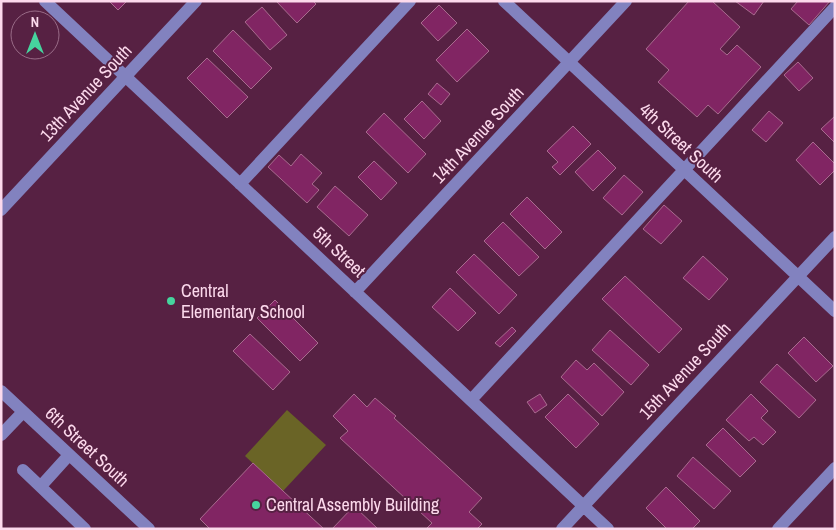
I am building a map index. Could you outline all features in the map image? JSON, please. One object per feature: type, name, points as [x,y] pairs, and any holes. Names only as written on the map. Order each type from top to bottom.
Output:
[{"type":"street","name":"5th Street","points":[[46,1],[608,529]]},
{"type":"street","name":"13th Avenue South","points":[[1,210],[196,1]]},
{"type":"street","points":[[240,184],[410,1]]},
{"type":"street","name":"4th Street South","points":[[504,1],[835,311]]},
{"type":"street","name":"14th Avenue South","points":[[355,292],[626,1]]},
{"type":"street","points":[[471,400],[835,7]]},
{"type":"street","name":"15th Avenue South","points":[[562,529],[835,237]]},
{"type":"street","name":"6th Street South","points":[[1,391],[149,529]]},
{"type":"street","points":[[1,435],[23,412]]},
{"type":"street","points":[[41,486],[69,455]]},
{"type":"street","points":[[778,529],[835,468]]},
{"type":"street","points":[[23,470],[85,529]]},
{"type":"shaded area","points":[[287,410],[326,445],[283,491],[245,456]]},
{"type":"building","points":[[109,1],[127,1],[118,10]]},
{"type":"building","points":[[276,1],[313,1],[316,4],[297,23]]},
{"type":"building","points":[[689,1],[712,1],[740,27],[720,49],[727,55],[737,45],[761,67],[718,114],[708,105],[697,117],[658,82],[669,70],[646,49]]},
{"type":"building","points":[[735,1],[764,1],[754,15]]},
{"type":"building","points":[[798,1],[830,1],[809,25],[791,9]]},
{"type":"building","points":[[439,5],[457,23],[438,41],[421,23]]},
{"type":"building","points":[[262,7],[287,35],[270,50],[245,22]]},
{"type":"building","points":[[467,29],[489,51],[457,82],[436,60]]},
{"type":"building","points":[[233,30],[272,68],[251,89],[213,51]]},
{"type":"building","points":[[207,58],[248,97],[227,118],[187,78]]},
{"type":"building","points":[[798,62],[813,78],[799,91],[784,75]]},
{"type":"building","points":[[437,83],[450,94],[441,105],[428,94]]},
{"type":"building","points":[[422,101],[441,121],[424,139],[404,119]]},
{"type":"building","points":[[769,111],[783,123],[766,142],[752,130]]},
{"type":"building","points":[[384,113],[426,154],[408,173],[366,132]]},
{"type":"building","points":[[835,116],[835,143],[821,129]]},
{"type":"building","points":[[573,126],[591,144],[560,175],[552,167],[558,162],[547,151]]},
{"type":"building","points":[[813,142],[835,164],[835,170],[820,185],[796,160]]},
{"type":"building","points":[[598,150],[616,168],[593,191],[575,172]]},
{"type":"building","points":[[301,154],[322,173],[312,184],[319,190],[307,203],[268,167],[279,155],[291,166]]},
{"type":"building","points":[[374,161],[397,183],[381,200],[358,177]]},
{"type":"building","points":[[624,175],[643,192],[622,215],[603,198]]},
{"type":"building","points":[[335,186],[368,215],[349,236],[317,207]]},
{"type":"building","points":[[527,197],[562,232],[545,249],[510,214]]},
{"type":"building","points":[[664,205],[682,221],[661,244],[643,229]]},
{"type":"building","points":[[503,222],[539,257],[519,276],[484,241]]},
{"type":"building","points":[[474,254],[517,295],[499,314],[456,272]]},
{"type":"building","points":[[703,256],[728,279],[709,300],[683,278]]},
{"type":"building","points":[[625,276],[682,329],[659,353],[602,299]]},
{"type":"building","points":[[450,288],[476,313],[458,331],[432,307]]},
{"type":"building","points":[[275,300],[318,343],[300,361],[257,318]]},
{"type":"building","points":[[512,327],[516,331],[500,347],[495,343]]},
{"type":"building","points":[[610,330],[649,365],[631,385],[592,350]]},
{"type":"building","points":[[250,334],[290,372],[273,390],[233,351]]},
{"type":"building","points":[[804,337],[833,366],[816,382],[788,353]]},
{"type":"building","points":[[576,360],[587,370],[594,363],[624,392],[602,416],[561,377]]},
{"type":"building","points":[[777,364],[816,400],[799,418],[760,382]]},
{"type":"building","points":[[354,394],[367,407],[375,398],[396,416],[394,418],[482,498],[469,512],[482,524],[477,529],[426,529],[432,523],[340,438],[348,431],[333,416]]},
{"type":"building","points":[[540,394],[547,405],[535,413],[527,402]]},
{"type":"building","points":[[568,394],[599,424],[576,448],[545,417]]},
{"type":"building","points":[[751,394],[768,411],[761,418],[776,432],[763,445],[754,437],[749,441],[726,420]]},
{"type":"building","points":[[723,428],[756,461],[740,477],[706,445]]},
{"type":"building","points":[[693,457],[731,491],[714,509],[677,476]]},
{"type":"building","name":"Central Assembly Building","points":[[253,463],[324,529],[210,529],[200,519]]},
{"type":"building","points":[[666,487],[700,521],[692,529],[667,529],[646,508]]},
{"type":"building","points":[[354,506],[378,529],[332,529]]},
{"type":"place","name":"Central Elementary School","points":[[171,301]]},
{"type":"place","name":"Central Assembly Building","points":[[256,505]]}]
